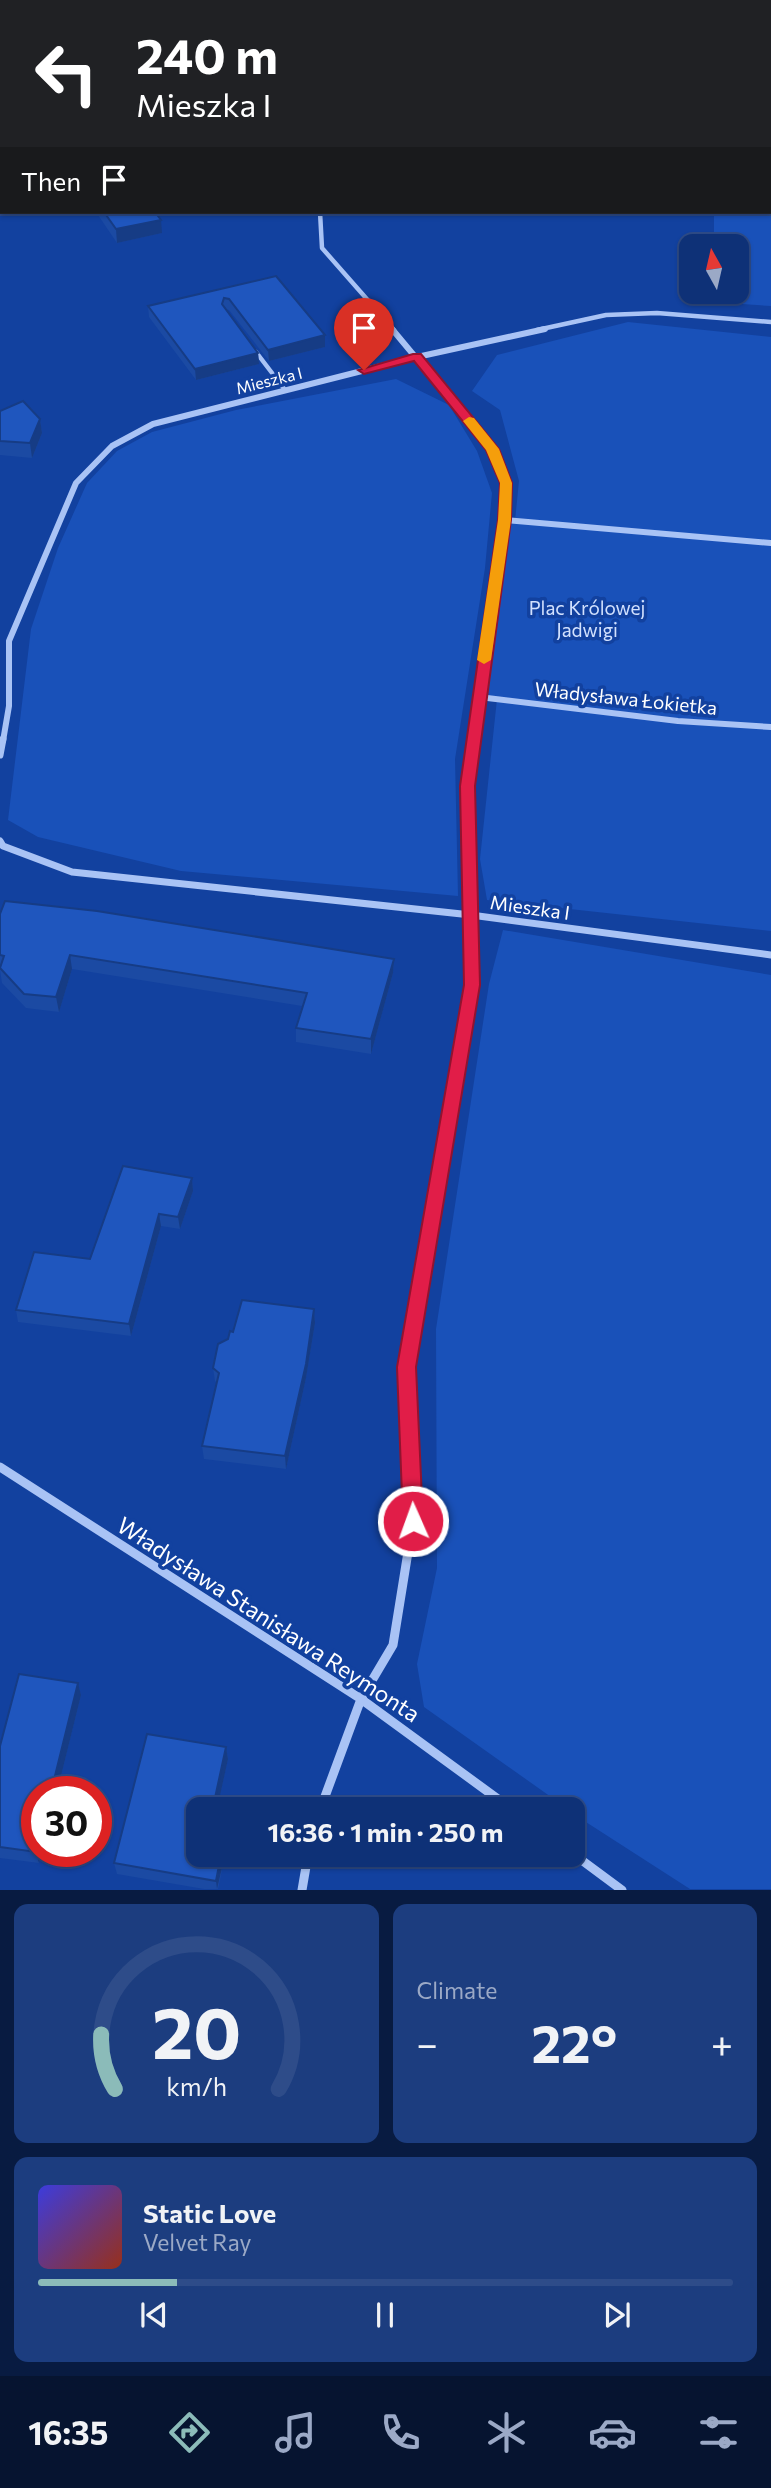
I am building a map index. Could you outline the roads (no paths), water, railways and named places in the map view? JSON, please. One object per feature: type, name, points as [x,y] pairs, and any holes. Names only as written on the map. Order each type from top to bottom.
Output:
[{"type":"street","points":[[320,214],[322,248],[417,357],[492,449],[506,483],[505,520],[467,786],[472,985],[407,1367],[413,1521],[393,1645],[361,1699],[325,1797]]},
{"type":"street","name":"Mieszka I","points":[[0,755],[9,706],[9,641],[76,483],[112,446],[153,424],[417,357],[606,315],[657,313],[771,322]]},
{"type":"street","points":[[505,520],[771,543]]},
{"type":"street","points":[[0,640],[9,641]]},
{"type":"street","name":"Władysława Łokietka","points":[[478,697],[678,721],[771,727]]},
{"type":"street","name":"Mieszka I","points":[[0,841],[3,846],[72,872],[471,915],[771,956]]},
{"type":"street","name":"Władysława Stanisława Reymonta","points":[[0,1467],[361,1699],[495,1797]]},
{"type":"street","points":[[585,1862],[622,1889]]},
{"type":"street","points":[[302,1889],[306,1867]]},
{"type":"lane","points":[[251,346],[285,390]]},
{"type":"park label","name":"Plac Królowej Jadwigi","points":[[587,618]]}]
